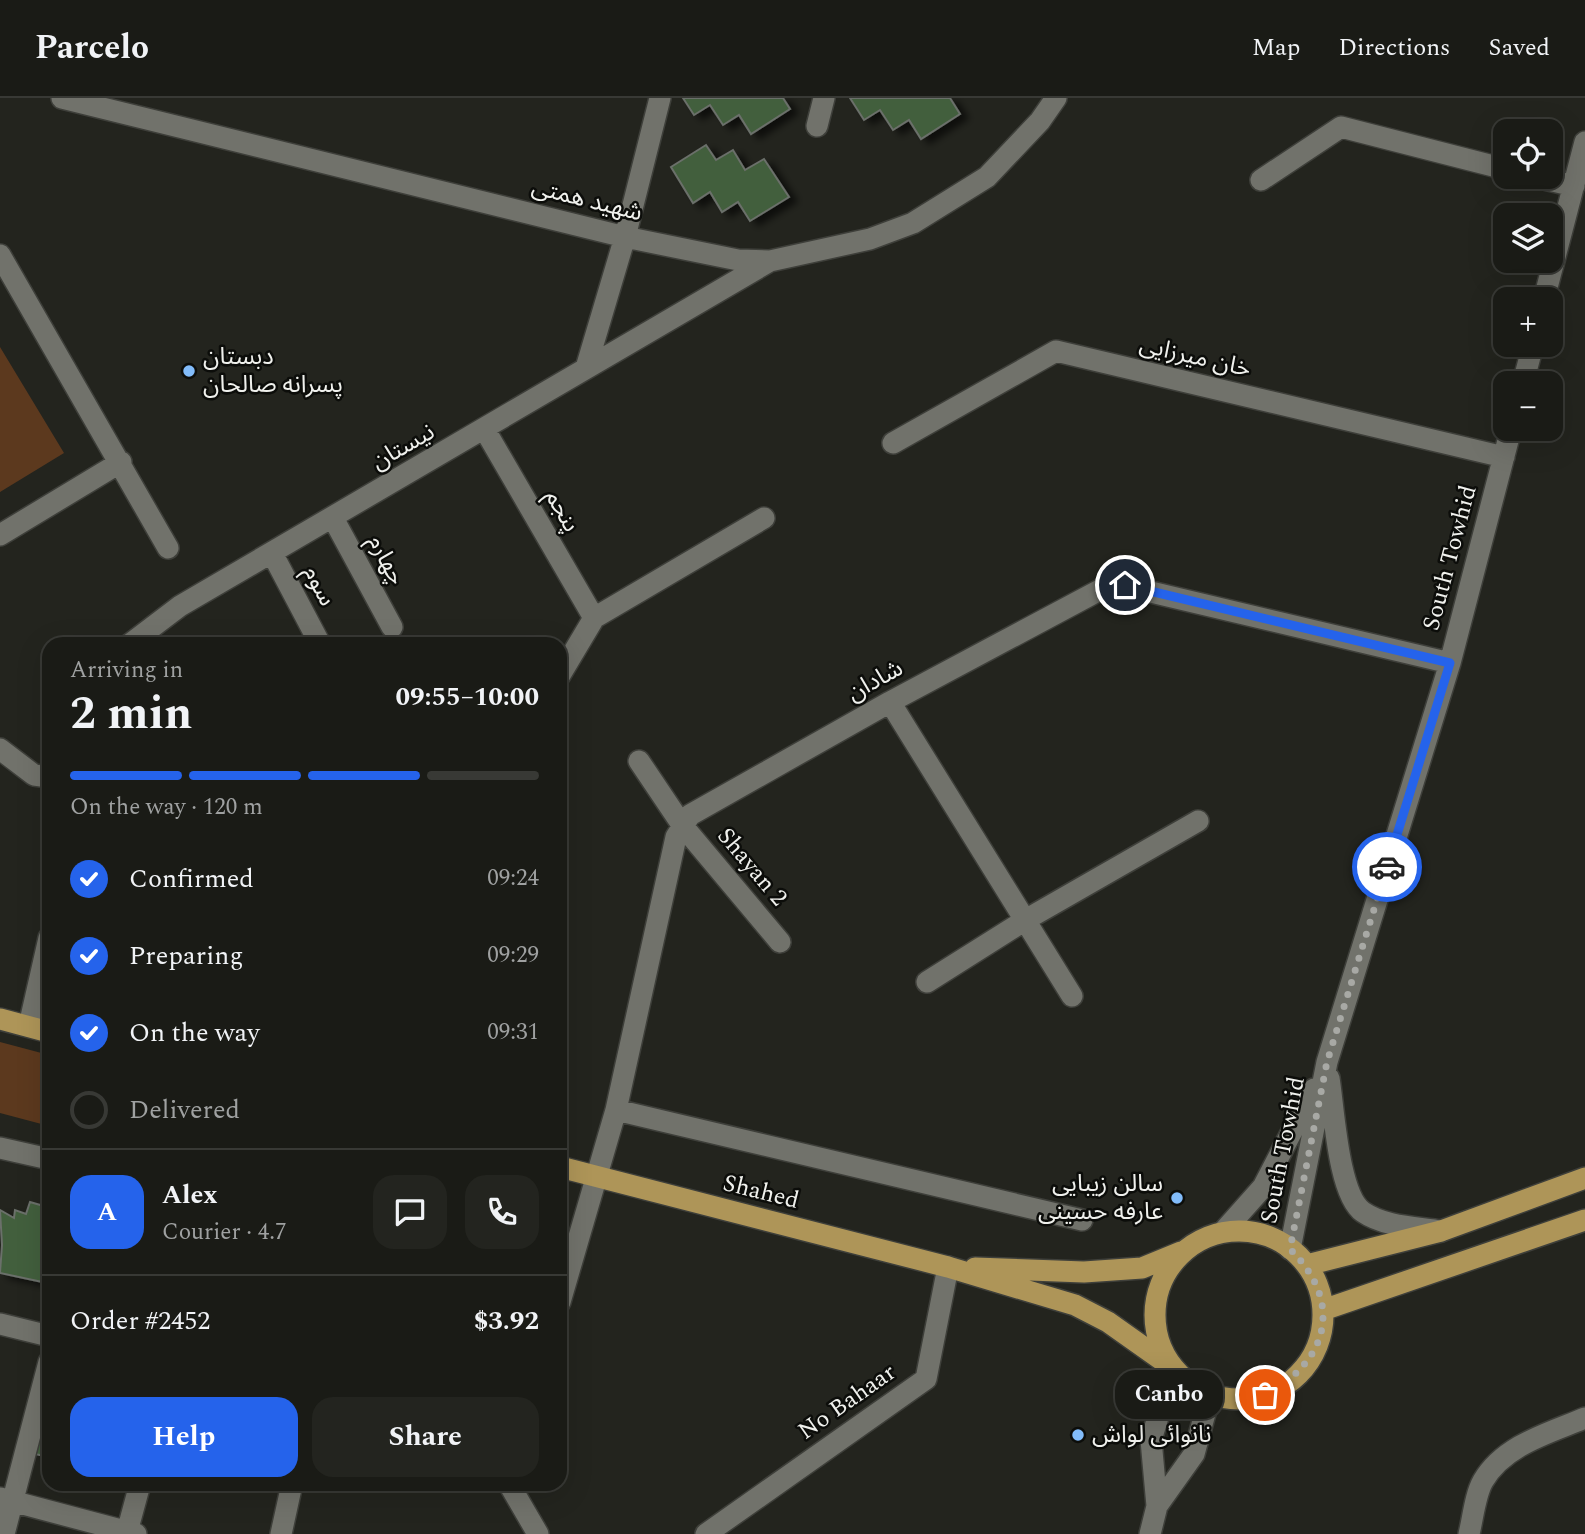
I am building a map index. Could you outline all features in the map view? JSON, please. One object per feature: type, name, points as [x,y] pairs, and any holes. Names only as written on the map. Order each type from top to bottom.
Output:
[{"type":"main road","points":[[0,1019],[39,1029]]},
{"type":"main road","name":"Shahed","points":[[567,1169],[948,1267]]},
{"type":"main road","points":[[1307,1265],[1441,1231],[1585,1178]]},
{"type":"main road","points":[[1323,1310],[1585,1220]]},
{"type":"main road","points":[[1246,1231],[1269,1237],[1290,1249],[1307,1265],[1318,1287],[1323,1310],[1320,1338],[1308,1363],[1289,1382],[1265,1395],[1237,1399],[1210,1395],[1190,1384],[1173,1368],[1108,1322],[1075,1305],[948,1267],[1084,1272],[1143,1268],[1223,1232],[1246,1231]]},
{"type":"main road","points":[[1173,1368],[1159,1343],[1154,1315],[1159,1287],[1174,1262],[1190,1248]]},
{"type":"street","name":"شهید همتی","points":[[62,98],[146,108],[625,237],[738,260],[770,261],[870,239],[913,223],[987,177],[1040,121],[1056,98]]},
{"type":"street","points":[[586,368],[625,237],[660,98]]},
{"type":"street","points":[[817,126],[824,98]]},
{"type":"street","points":[[1261,180],[1341,127],[1493,166]]},
{"type":"street","points":[[1548,287],[1585,142]]},
{"type":"street","points":[[1563,183],[1574,186]]},
{"type":"street","points":[[0,255],[168,548]]},
{"type":"street","name":"نيستان","points":[[139,637],[180,606],[770,261]]},
{"type":"street","name":"خان میرزایی","points":[[893,443],[1056,351],[1504,457]]},
{"type":"street","name":"پنجم","points":[[485,430],[594,618]]},
{"type":"street","name":"South Towhid","points":[[1290,1249],[1327,1062],[1450,663],[1508,441]]},
{"type":"street","points":[[0,535],[121,462]]},
{"type":"street","name":"چهارم","points":[[333,518],[392,627]]},
{"type":"street","points":[[567,663],[594,618],[764,518]]},
{"type":"street","name":"سوم","points":[[272,553],[316,637]]},
{"type":"street","name":"شادان","points":[[682,825],[690,815],[890,702],[1113,583],[1450,663]]},
{"type":"street","points":[[890,702],[1027,919],[1072,996]]},
{"type":"street","points":[[0,749],[34,775],[42,776]]},
{"type":"street","name":"Shayan 2","points":[[639,761],[682,825],[780,942]]},
{"type":"street","points":[[927,982],[1027,919],[1198,821]]},
{"type":"street","points":[[567,1278],[616,1110],[676,837],[682,825]]},
{"type":"street","points":[[39,1029],[42,1002]]},
{"type":"street","points":[[1327,1062],[1347,1192],[1361,1211],[1382,1222],[1441,1231]]},
{"type":"street","name":"South Towhid","points":[[1223,1232],[1263,1187],[1327,1062]]},
{"type":"street","points":[[616,1110],[1082,1220]]},
{"type":"street","points":[[0,1148],[42,1157]]},
{"type":"street","name":"No Bahaar","points":[[706,1534],[926,1379],[948,1267]]},
{"type":"street","points":[[0,1324],[42,1334]]},
{"type":"street","points":[[1150,1534],[1157,1506],[1151,1440],[1173,1368]]},
{"type":"street","points":[[4,1534],[6,1499],[42,1384]]},
{"type":"street","points":[[1157,1506],[1194,1454],[1210,1395]]},
{"type":"street","points":[[1469,1534],[1482,1482],[1507,1454],[1531,1440],[1585,1418]]},
{"type":"street","points":[[6,1499],[131,1533],[139,1491]]},
{"type":"street","points":[[281,1534],[290,1491]]},
{"type":"street","points":[[513,1491],[538,1534]]},
{"type":"shaded area","points":[[0,347],[64,453],[0,492]]},
{"type":"shaded area","points":[[0,1042],[42,1053],[42,1124],[0,1113]]},
{"type":"building","points":[[683,98],[783,98],[790,109],[751,134],[739,115],[723,125],[710,105],[694,115]]},
{"type":"building","points":[[850,98],[950,98],[960,114],[921,139],[909,120],[893,130],[880,110],[864,120]]},
{"type":"building","points":[[706,145],[716,160],[733,150],[745,170],[764,159],[789,197],[750,221],[738,202],[722,212],[710,192],[693,203],[671,167]]},
{"type":"building","points":[[30,1202],[42,1206],[42,1282],[0,1273],[0,1210],[14,1218],[15,1210],[26,1214]]},
{"type":"building","points":[[42,1426],[42,1456],[35,1454]]},
{"type":"way so far","points":[[1265,1395],[1289,1382],[1308,1363],[1320,1338],[1323,1310],[1318,1287],[1307,1265],[1290,1249],[1327,1062],[1387,867]]},
{"type":"place","name":"دبستان پسرانه صالحان","points":[[189,371]]},
{"type":"place","name":"سالن زیبایی عارفه حسینی","points":[[1177,1198]]},
{"type":"place","name":"Canbo","points":[[1265,1395]]},
{"type":"place","name":"نانوائی لواش","points":[[1078,1435]]},
{"type":"route","points":[[1125,585],[1450,663],[1387,867]]}]
